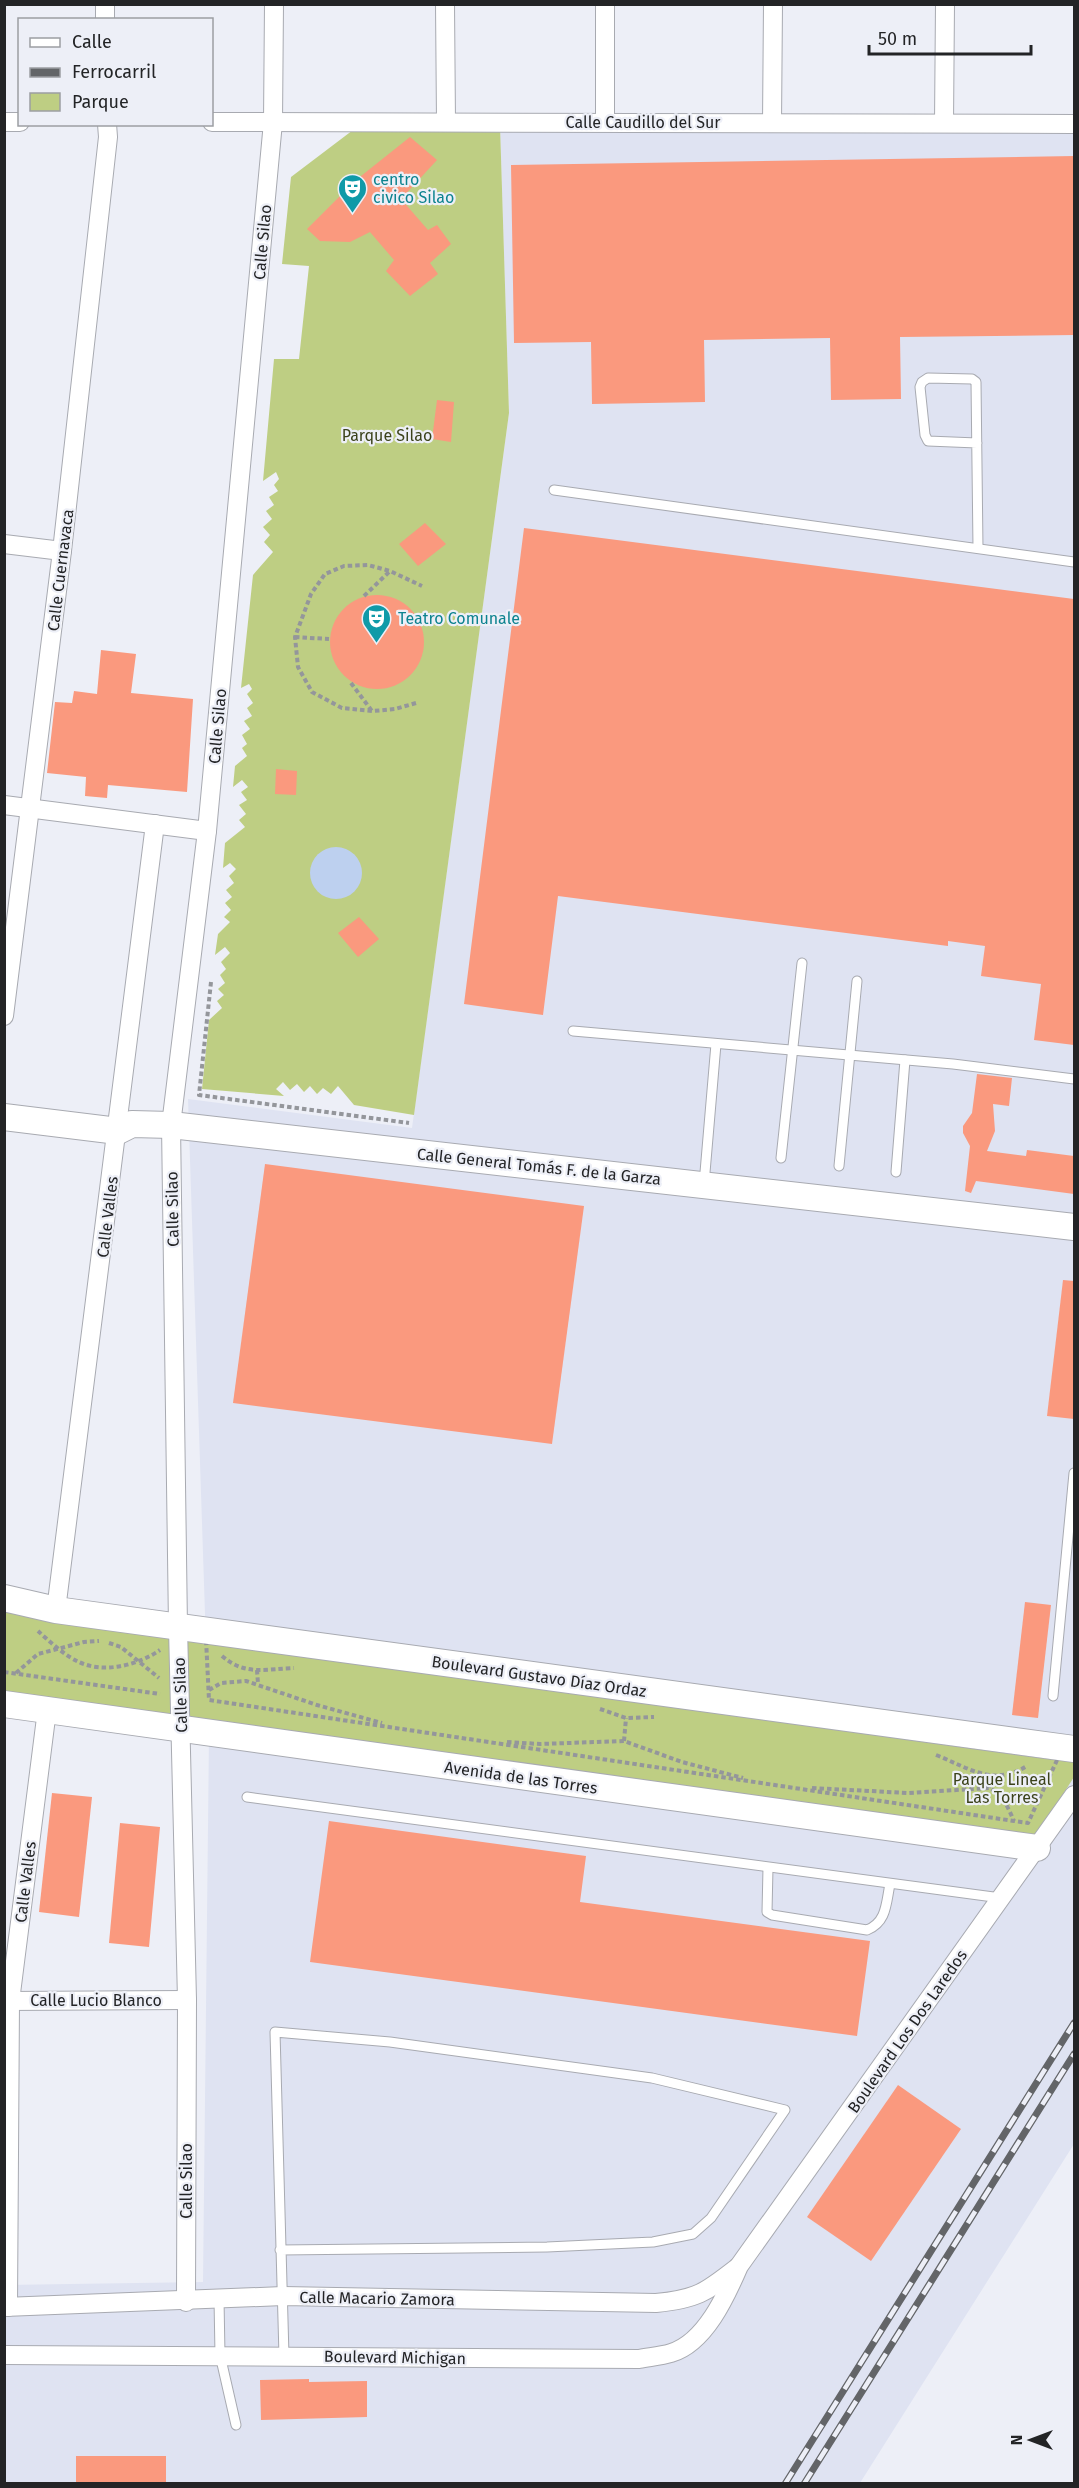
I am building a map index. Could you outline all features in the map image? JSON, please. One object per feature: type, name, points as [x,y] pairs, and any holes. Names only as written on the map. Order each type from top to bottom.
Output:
[{"type":"street","name":"Calle Silao","points":[[186,2302],[187,2000],[178,1627],[171,1125],[207,831],[273,122],[274,4]]},
{"type":"street","points":[[446,4],[446,122]]},
{"type":"street","points":[[605,4],[605,122]]},
{"type":"street","points":[[772,123],[773,4]]},
{"type":"street","points":[[944,123],[945,4]]},
{"type":"street","name":"Calle Caudillo del Sur","points":[[213,122],[1074,124]]},
{"type":"street","name":"Calle Cuernavaca","points":[[4,1016],[32,808],[62,551],[107,126]]},
{"type":"street","points":[[4,544],[62,551]]},
{"type":"street","points":[[4,805],[207,831]]},
{"type":"street","name":"Calle Valles","points":[[56,1610],[155,824]]},
{"type":"street","name":"Calle General Tomás F. de la Garza","points":[[4,1117],[118,1131],[132,1124],[171,1125],[1074,1227]]},
{"type":"street","name":"Boulevard Gustavo Díaz Ordaz","points":[[4,1598],[56,1610],[1074,1749]]},
{"type":"street","name":"Avenida de las Torres","points":[[4,1704],[1037,1848]]},
{"type":"street","name":"Calle Valles","points":[[6,2307],[8,2001],[47,1710]]},
{"type":"street","name":"Boulevard Los Dos Laredos","points":[[739,2266],[1074,1795]]},
{"type":"street","name":"Calle Lucio Blanco","points":[[8,2001],[187,2000]]},
{"type":"street","name":"Calle Macario Zamora","points":[[6,2307],[186,2302],[283,2296],[656,2303],[683,2300],[707,2291],[739,2266]]},
{"type":"street","name":"Boulevard Michigan","points":[[4,2355],[639,2359],[674,2353],[693,2338],[711,2320],[723,2303],[739,2266]]},
{"type":"lane","points":[[977,443],[928,441],[925,435],[920,387],[922,382],[928,378],[972,379],[976,382],[977,443],[978,548]]},
{"type":"lane","points":[[554,490],[1074,562]]},
{"type":"lane","points":[[781,1158],[802,963]]},
{"type":"lane","points":[[839,1166],[857,981]]},
{"type":"lane","points":[[573,1031],[905,1060],[1074,1080]]},
{"type":"lane","points":[[704,1184],[716,1044]]},
{"type":"lane","points":[[896,1172],[905,1060]]},
{"type":"lane","points":[[1053,1696],[1074,1473]]},
{"type":"lane","points":[[247,1797],[1001,1898]]},
{"type":"lane","points":[[768,1868],[767,1912],[772,1915],[867,1930],[877,1926],[882,1920],[890,1884]]},
{"type":"lane","points":[[280,2250],[547,2247],[653,2242],[693,2234],[711,2218],[785,2110],[652,2078],[390,2042],[275,2032],[280,2250],[284,2356]]},
{"type":"lane","points":[[219,2299],[220,2355],[236,2425]]},
{"type":"path","points":[[417,703],[395,709],[373,711],[342,708],[312,692],[298,667],[295,637],[311,594],[325,574],[344,566],[368,565],[390,571],[422,586]]},
{"type":"path","points":[[364,596],[390,571]]},
{"type":"path","points":[[295,637],[329,639]]},
{"type":"path","points":[[351,683],[373,711]]},
{"type":"path","points":[[211,981],[199,1095],[409,1123]]},
{"type":"path","points":[[35,1628],[79,1662],[93,1666],[122,1666],[138,1661],[162,1648]]},
{"type":"path","points":[[207,1640],[1058,1758],[1028,1823],[400,1728],[209,1700],[207,1640]]},
{"type":"path","points":[[15,1673],[38,1654],[84,1642],[110,1643],[121,1647],[162,1680]]},
{"type":"path","points":[[257,1670],[258,1684]]},
{"type":"path","points":[[4,1672],[169,1695]]},
{"type":"path","points":[[208,1691],[221,1683],[235,1681],[258,1684],[317,1705],[400,1728]]},
{"type":"path","points":[[624,1741],[626,1718]]},
{"type":"path","points":[[479,1740],[540,1744],[624,1741],[682,1762],[778,1786],[841,1791],[908,1792],[989,1788],[1004,1801],[1014,1821]]},
{"type":"path","points":[[989,1788],[991,1777]]},
{"type":"shaded area","points":[[500,125],[1074,134],[1074,2144],[860,2483],[5,2483],[4,2285],[203,2282],[209,1735],[188,1099],[412,1128],[509,413]]},
{"type":"green space","name":"Parque Silao","points":[[500,125],[509,413],[414,1115],[354,1105],[338,1086],[331,1094],[323,1088],[317,1094],[310,1086],[304,1092],[297,1084],[290,1090],[283,1082],[276,1089],[284,1096],[202,1089],[209,1020],[222,1008],[217,1001],[224,995],[218,989],[225,983],[220,975],[226,969],[221,962],[230,953],[225,947],[215,955],[218,934],[230,922],[224,917],[231,910],[225,903],[232,897],[226,890],[234,883],[229,876],[236,869],[230,863],[223,868],[225,843],[245,827],[239,820],[246,814],[239,805],[247,800],[241,792],[248,787],[242,780],[233,787],[235,766],[247,756],[242,748],[247,744],[242,735],[250,729],[244,721],[252,716],[247,708],[253,703],[247,694],[252,689],[249,684],[241,688],[253,575],[273,552],[264,542],[270,535],[263,527],[272,519],[266,511],[274,505],[269,497],[278,491],[274,485],[279,479],[276,472],[263,481],[274,359],[299,359],[309,266],[282,264],[291,177],[357,127]]},
{"type":"green space","name":"Parque Lineal Las Torres","points":[[4,1605],[1074,1750],[1074,1777],[1033,1841],[5,1692]]},
{"type":"water","points":[[336,847],[346,849],[354,855],[360,863],[362,873],[360,883],[354,891],[346,897],[336,899],[326,897],[318,891],[312,883],[310,873],[312,863],[318,855],[326,849]]},
{"type":"building","name":"centro civico Silao","points":[[410,137],[437,160],[401,199],[428,230],[437,225],[451,244],[430,263],[438,274],[410,296],[386,271],[394,260],[370,232],[350,242],[320,241],[307,229],[356,180]]},
{"type":"building","points":[[1074,156],[1074,335],[900,337],[901,399],[831,400],[830,338],[704,340],[705,402],[592,404],[591,342],[514,343],[511,165]]},
{"type":"building","points":[[437,400],[454,402],[451,442],[432,439]]},
{"type":"building","points":[[425,523],[446,544],[418,566],[399,544]]},
{"type":"building","points":[[524,528],[1074,599],[1074,1045],[1034,1040],[1041,984],[981,976],[985,946],[948,941],[948,946],[558,896],[543,1015],[464,1004]]},
{"type":"building","name":"Teatro Comunale","points":[[368,595],[386,595],[411,608],[421,624],[424,642],[421,660],[411,676],[386,689],[368,689],[343,676],[330,651],[330,633],[343,608]]},
{"type":"building","points":[[101,650],[136,654],[131,693],[193,699],[187,792],[108,785],[107,798],[85,796],[86,777],[47,773],[55,702],[72,703],[74,691],[97,694]]},
{"type":"building","points":[[276,769],[297,771],[296,795],[275,794]]},
{"type":"building","points":[[359,917],[379,939],[358,957],[338,933]]},
{"type":"building","points":[[977,1074],[1012,1078],[1009,1106],[993,1104],[995,1131],[987,1151],[1026,1156],[1027,1150],[1074,1156],[1074,1194],[976,1181],[971,1193],[965,1191],[970,1146],[963,1133],[963,1126],[972,1113]]},
{"type":"building","points":[[265,1164],[584,1206],[552,1444],[233,1403]]},
{"type":"building","points":[[1063,1280],[1074,1281],[1074,1419],[1047,1416]]},
{"type":"building","points":[[1025,1602],[1051,1605],[1038,1718],[1012,1715]]},
{"type":"building","points":[[52,1793],[92,1797],[79,1917],[39,1912]]},
{"type":"building","points":[[329,1821],[586,1856],[580,1902],[870,1941],[857,2036],[310,1962]]},
{"type":"building","points":[[120,1823],[160,1827],[149,1947],[109,1943]]},
{"type":"building","points":[[898,2085],[961,2129],[871,2261],[807,2217]]},
{"type":"building","points":[[309,2379],[309,2382],[367,2381],[367,2417],[261,2420],[260,2380]]},
{"type":"building","points":[[76,2456],[166,2456],[166,2484],[76,2484]]},
{"type":"railway","points":[[785,2484],[1074,2023]]},
{"type":"railway","points":[[804,2484],[1074,2054]]},
{"type":"place","name":"centro civico Silao","points":[[352,214]]},
{"type":"place","name":"Teatro Comunale","points":[[377,644]]}]
